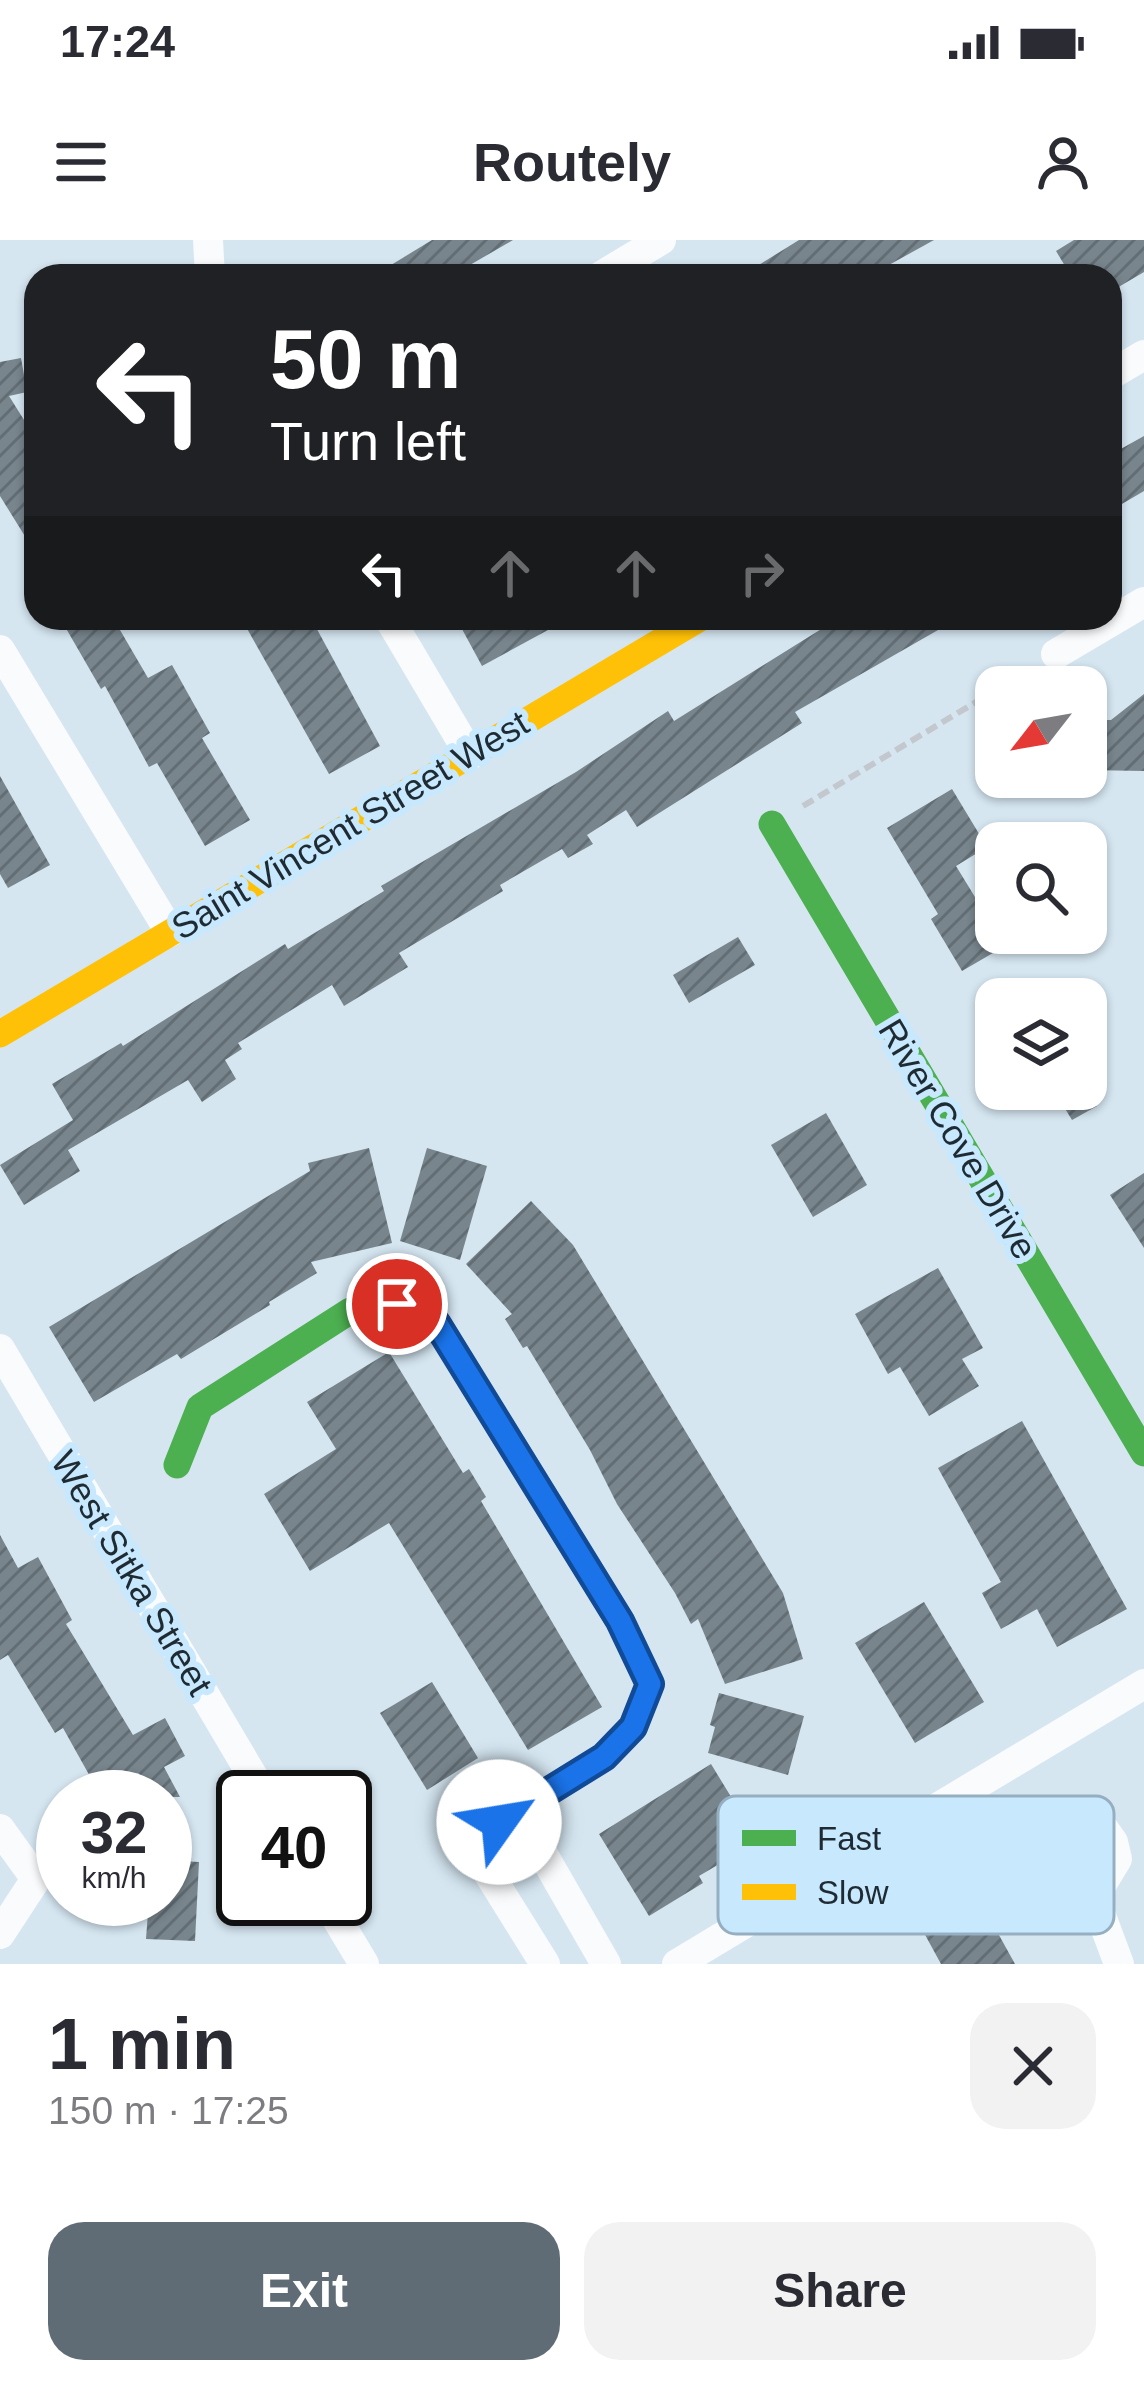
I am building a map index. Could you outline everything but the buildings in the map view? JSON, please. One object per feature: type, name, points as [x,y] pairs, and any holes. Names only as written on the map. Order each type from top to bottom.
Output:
[{"type":"street","points":[[621,264],[661,240]]},
{"type":"street","points":[[396,630],[470,755]]},
{"type":"street","name":"Saint Vincent Street West","points":[[0,1034],[680,630]]},
{"type":"street","points":[[1056,654],[1097,630]]},
{"type":"street","points":[[0,650],[170,932]]},
{"type":"street","name":"River Cove Drive","points":[[772,824],[1144,1453]]},
{"type":"street","points":[[177,1465],[200,1407],[350,1311],[397,1304],[437,1324],[620,1621],[650,1684],[633,1727],[604,1757],[499,1822],[484,1866],[545,1964]]},
{"type":"street","name":"West Sitka Street","points":[[0,1349],[249,1770]]},
{"type":"street","points":[[957,1796],[1144,1684]]},
{"type":"street","points":[[499,1822],[537,1844],[606,1964]]},
{"type":"street","points":[[0,1829],[36,1879],[0,1934]]},
{"type":"street","points":[[341,1926],[364,1964]]},
{"type":"street","points":[[677,1964],[727,1934]]},
{"type":"street","points":[[1108,1934],[1119,1964]]},
{"type":"path","points":[[772,824],[975,703]]},
{"type":"traffic: fast","points":[[772,824],[1144,1453]]},
{"type":"traffic: fast","points":[[177,1465],[200,1407],[350,1311],[397,1304],[437,1324],[620,1621],[649,1684],[633,1727],[604,1757],[498,1822]]},
{"type":"traffic: slow","points":[[0,1034],[680,630]]},
{"type":"route","points":[[397,1304],[437,1324],[620,1621],[650,1684],[633,1727],[604,1757],[499,1822]]}]
